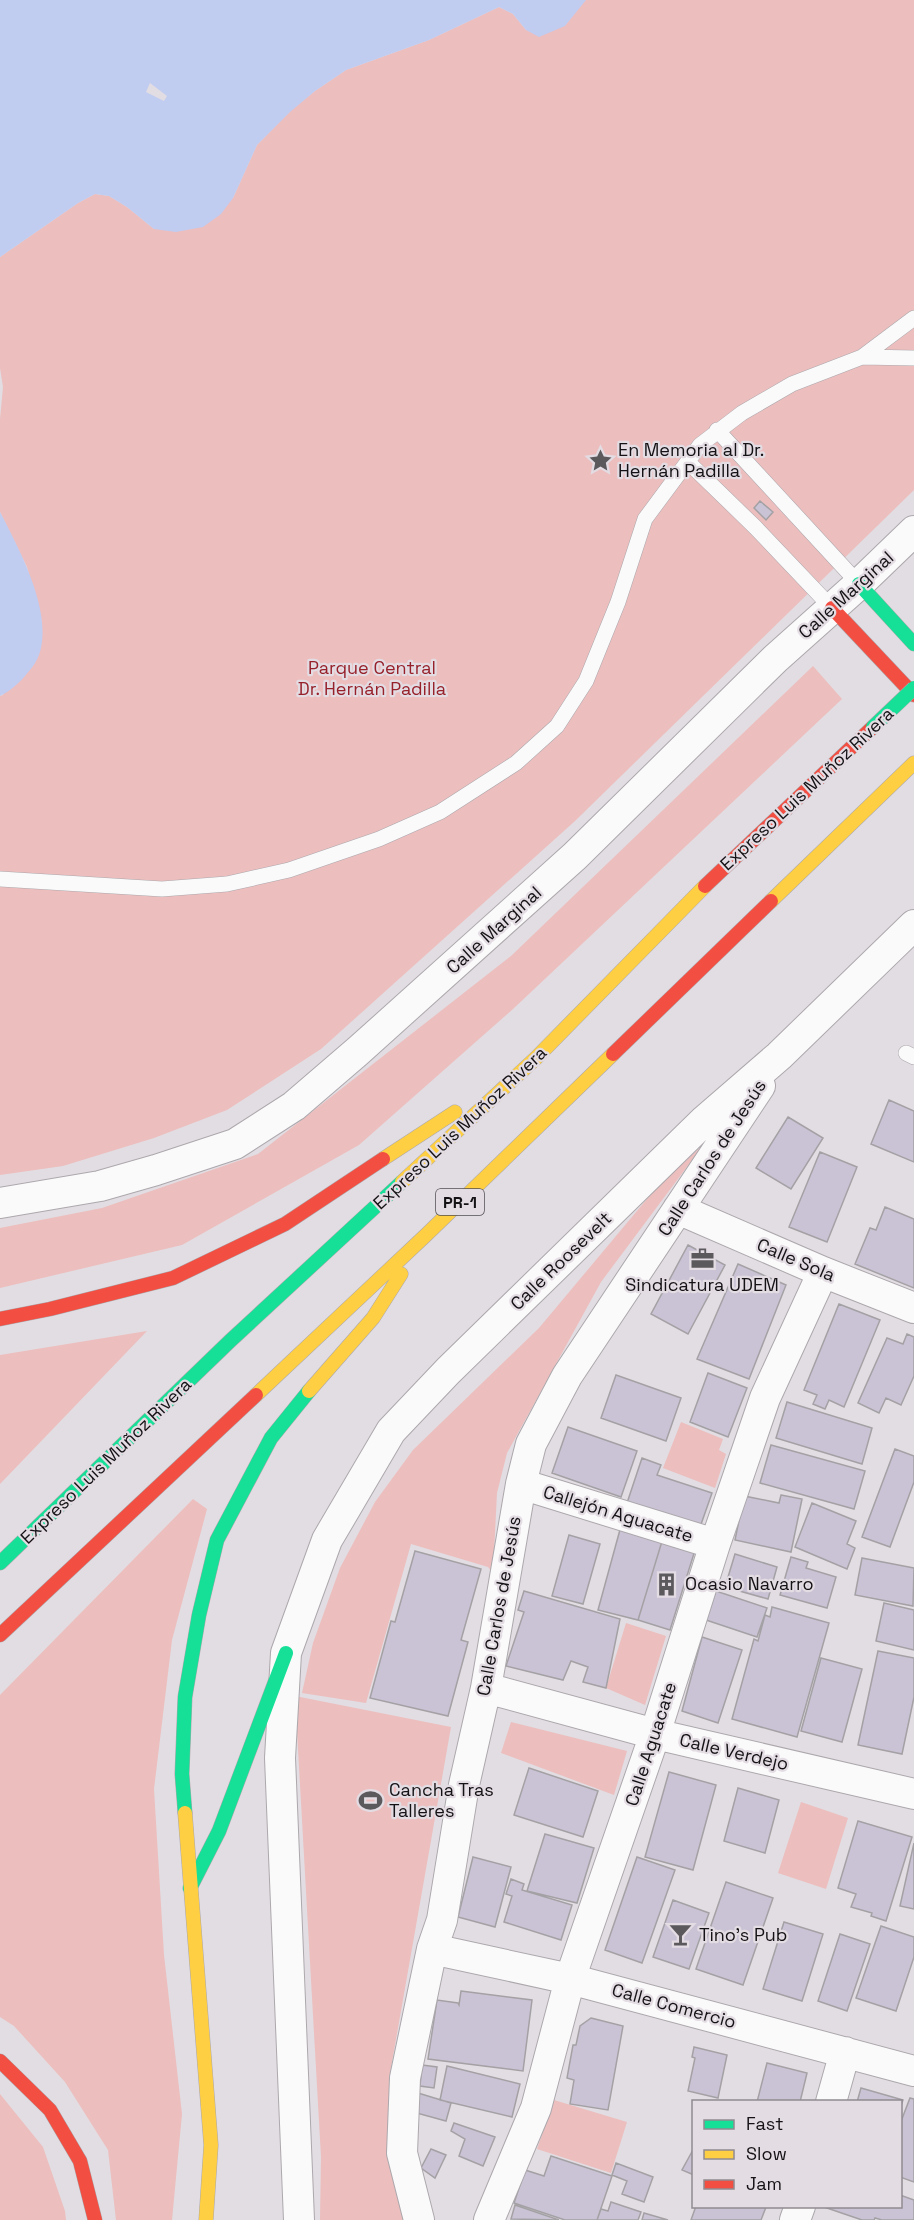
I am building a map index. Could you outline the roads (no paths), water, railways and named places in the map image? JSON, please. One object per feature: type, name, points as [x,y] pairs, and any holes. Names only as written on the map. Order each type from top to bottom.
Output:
[{"type":"main road","points":[[859,584],[914,644]]},
{"type":"main road","points":[[832,608],[914,695]]},
{"type":"main road","name":"Expreso Luis Muñoz Rivera","points":[[0,1563],[230,1341],[536,1058],[692,898],[914,688]]},
{"type":"main road","name":"PR-1","points":[[0,1635],[426,1235],[914,763]]},
{"type":"main road","points":[[0,1319],[51,1309],[172,1278],[285,1224],[536,1058]]},
{"type":"main road","points":[[206,2220],[211,2145],[182,1774],[186,1697],[199,1615],[217,1540],[271,1438],[373,1318],[426,1235]]},
{"type":"main road","points":[[190,1888],[219,1831],[286,1653]]},
{"type":"main road","points":[[0,2061],[50,2110],[80,2161],[95,2220]]},
{"type":"street","name":"Calle Marginal","points":[[0,1203],[100,1186],[236,1144],[294,1106],[575,856],[775,658],[859,584],[914,531]]},
{"type":"street","name":"Calle Roosevelt","points":[[299,2220],[280,1758],[286,1653],[327,1540],[391,1431],[448,1371],[705,1120],[779,1056],[914,925]]},
{"type":"street","name":"Calle Carlos de Jesús","points":[[419,2220],[402,2153],[405,2078],[432,1949],[442,1920],[464,1785],[486,1688],[521,1484],[531,1444],[567,1376],[779,1056]]},
{"type":"street","name":"Calle Sola","points":[[678,1209],[914,1308]]},
{"type":"street","name":"Calle Aguacate","points":[[489,2220],[536,2108],[570,1978],[655,1734],[715,1544],[765,1398],[824,1272]]},
{"type":"street","name":"Callejón Aguacate","points":[[521,1484],[715,1544]]},
{"type":"street","name":"Calle Verdejo","points":[[486,1688],[655,1734],[914,1794]]},
{"type":"street","name":"Calle Comercio","points":[[432,1949],[570,1978],[914,2071]]},
{"type":"street","points":[[832,2100],[845,2052]]},
{"type":"lane","points":[[0,879],[162,889],[226,884],[289,870],[380,839],[440,812],[516,763],[557,726],[586,681],[618,602],[645,519],[700,445],[742,413],[792,384],[862,357],[914,318]]},
{"type":"lane","points":[[862,357],[914,358]]},
{"type":"lane","points":[[717,430],[859,584]]},
{"type":"lane","points":[[688,462],[755,527],[832,608]]},
{"type":"water","points":[[0,0],[586,0],[565,26],[539,37],[526,30],[513,14],[499,7],[429,40],[346,70],[315,91],[290,112],[257,145],[233,198],[221,214],[203,227],[176,232],[154,229],[109,196],[95,194],[78,203],[0,257]],"holes":[[[150,83],[167,96],[164,101],[146,92]]]},
{"type":"water","points":[[0,512],[32,580],[38,599],[43,635],[40,652],[34,665],[16,685],[0,696]]},
{"type":"place","name":"En Memoria al Dr. Hernán Padilla","points":[[600,460]]},
{"type":"place","name":"Sindicatura UDEM","points":[[702,1259]]},
{"type":"place","name":"Ocasio Navarro","points":[[667,1584]]},
{"type":"place","name":"Cancha Tras Talleres","points":[[371,1800]]},
{"type":"place","name":"Tino's Pub","points":[[681,1935]]},
{"type":"park label","name":"Parque Central Dr. Hernán Padilla","points":[[372,678]]}]
